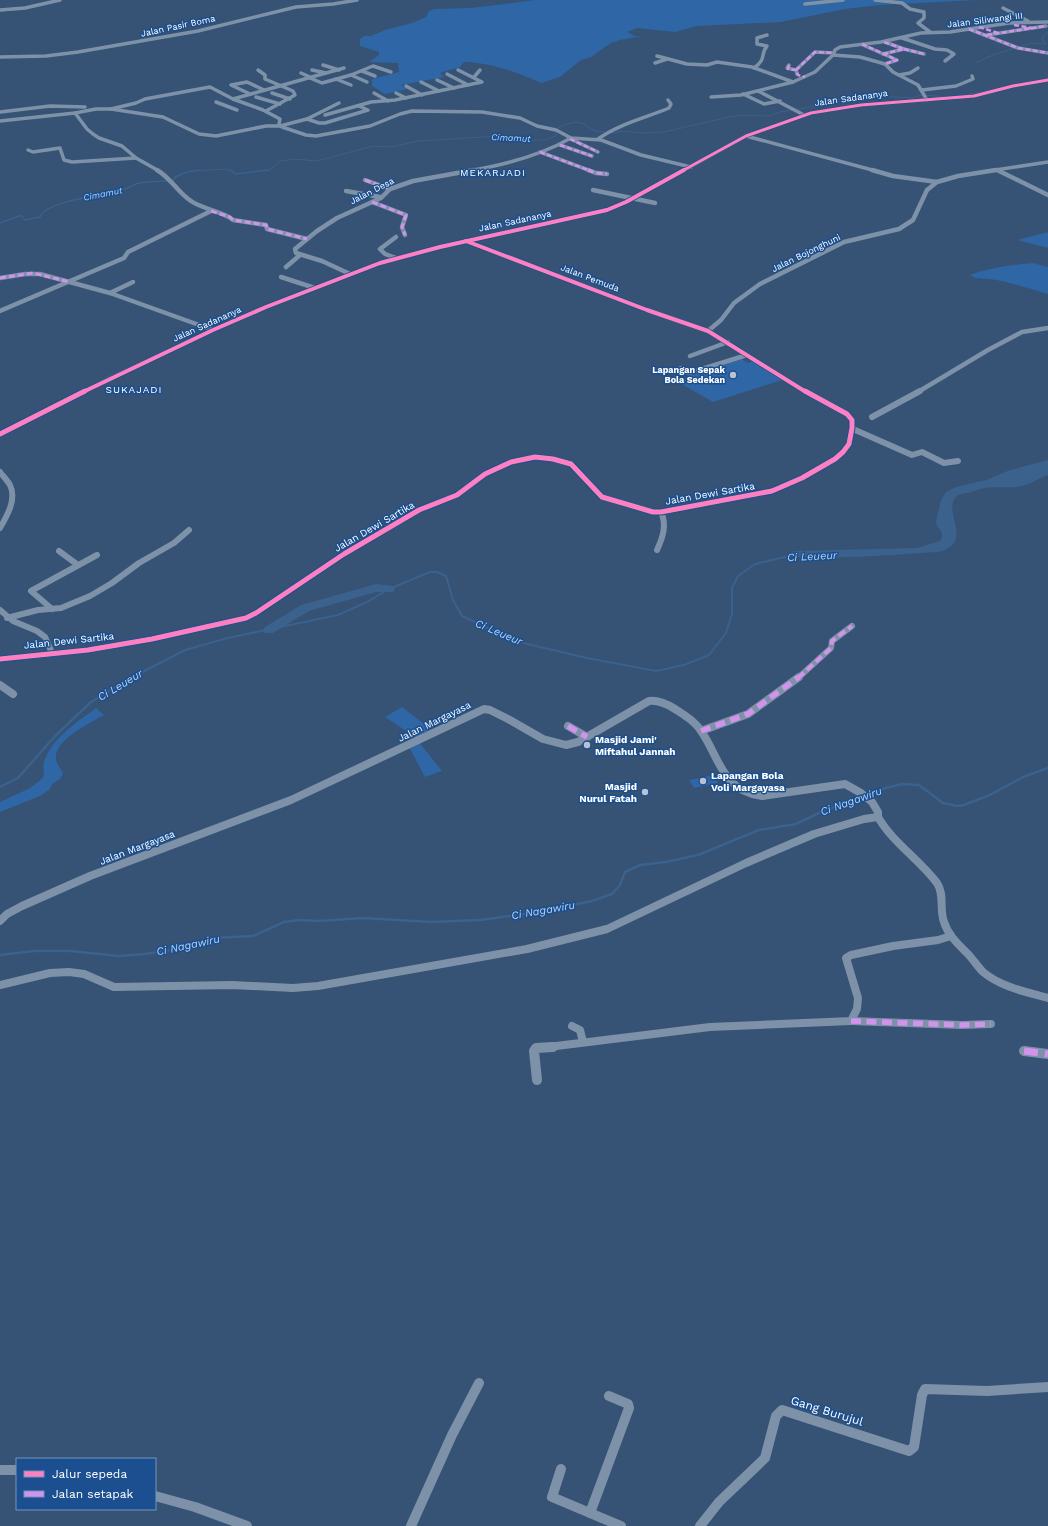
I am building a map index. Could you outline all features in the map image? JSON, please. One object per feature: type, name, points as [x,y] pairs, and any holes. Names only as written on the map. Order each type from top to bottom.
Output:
[{"type":"street","points":[[0,10],[25,8],[60,0]]},
{"type":"street","name":"Jalan Pasir Boma","points":[[0,57],[42,56],[78,52],[198,31],[296,7],[333,4],[357,0]]},
{"type":"street","points":[[805,4],[843,0]]},
{"type":"street","points":[[875,0],[904,4],[910,9],[924,12],[924,18],[918,23],[930,32]]},
{"type":"street","points":[[1003,8],[1032,22]]},
{"type":"street","name":"Jalan Siliwangi III","points":[[834,54],[840,47],[884,42],[924,32],[950,32],[1003,23],[1048,22]]},
{"type":"street","points":[[1014,25],[1035,29]]},
{"type":"street","points":[[985,35],[1035,29],[1046,26]]},
{"type":"street","points":[[979,27],[1000,33]]},
{"type":"street","points":[[969,29],[1016,47],[1048,54]]},
{"type":"street","points":[[754,68],[764,59],[765,48],[767,46],[757,44],[757,38],[767,35]]},
{"type":"street","points":[[901,38],[935,49],[946,50],[954,54],[945,61]]},
{"type":"street","points":[[884,42],[924,54]]},
{"type":"street","points":[[796,70],[815,52],[860,58],[884,64],[897,60],[862,44]]},
{"type":"street","points":[[883,54],[904,49]]},
{"type":"street","points":[[711,97],[721,98],[743,94],[793,82],[805,77],[824,65],[834,54]]},
{"type":"street","points":[[657,56],[690,65],[707,65],[717,62],[754,68],[793,82]]},
{"type":"street","points":[[655,63],[668,59]]},
{"type":"street","points":[[884,64],[889,70],[918,85],[926,97]]},
{"type":"street","points":[[323,65],[339,70]]},
{"type":"street","points":[[322,83],[351,76],[374,66],[391,72]]},
{"type":"street","points":[[789,66],[788,69],[796,70]]},
{"type":"street","points":[[223,105],[250,94],[344,68]]},
{"type":"street","points":[[899,75],[909,73],[918,68]]},
{"type":"street","points":[[258,70],[264,74],[265,79]]},
{"type":"street","points":[[312,70],[326,73]]},
{"type":"street","points":[[362,70],[375,76]]},
{"type":"street","points":[[0,112],[50,106],[111,109],[166,118],[203,135],[222,135],[266,126],[280,126],[342,109],[422,95],[482,82],[458,70]]},
{"type":"street","points":[[474,77],[480,70]]},
{"type":"street","points":[[796,70],[798,75],[805,77]]},
{"type":"street","points":[[300,73],[330,87]]},
{"type":"street","points":[[447,74],[468,85]]},
{"type":"street","points":[[351,76],[367,82]]},
{"type":"street","points":[[922,90],[970,82],[973,79],[972,76]]},
{"type":"street","points":[[259,80],[265,79],[294,91],[295,95],[266,111]]},
{"type":"street","points":[[336,79],[351,85]]},
{"type":"street","points":[[437,80],[454,88]]},
{"type":"street","name":"Jalan Sadananya","points":[[0,434],[105,380],[213,330],[350,274],[396,258],[466,240],[601,212],[632,198],[746,136],[804,115],[827,109],[926,97],[974,96],[1013,86],[1048,80]]},
{"type":"street","points":[[250,94],[231,85],[254,81]]},
{"type":"street","points":[[248,82],[264,90]]},
{"type":"street","points":[[421,82],[439,91]]},
{"type":"street","points":[[406,86],[422,95]]},
{"type":"street","points":[[111,109],[136,103],[145,99],[206,87],[213,88],[235,99],[266,111],[280,119],[280,126]]},
{"type":"street","points":[[758,91],[780,101],[792,110],[804,115]]},
{"type":"street","points":[[272,93],[290,99]]},
{"type":"street","points":[[374,93],[388,101]]},
{"type":"street","points":[[396,93],[406,98]]},
{"type":"street","points":[[743,94],[764,104],[780,101]]},
{"type":"street","points":[[256,97],[280,104]]},
{"type":"street","points":[[598,139],[608,132],[668,108],[671,104],[668,100]]},
{"type":"street","points":[[216,102],[237,110]]},
{"type":"street","points":[[313,117],[339,104]]},
{"type":"street","points":[[333,106],[342,109]]},
{"type":"street","points":[[307,119],[325,123],[368,110],[357,106]]},
{"type":"street","points":[[0,121],[102,109]]},
{"type":"street","points":[[280,126],[303,134],[316,136],[370,126],[407,112],[455,110],[482,112],[527,120],[537,126],[554,130],[598,152]]},
{"type":"street","points":[[75,113],[87,130],[106,140],[119,144],[136,158],[160,171],[190,201],[211,211],[230,217],[233,220],[265,225],[267,229],[307,239]]},
{"type":"street","points":[[240,132],[251,135]]},
{"type":"street","points":[[746,136],[893,176],[937,182],[958,176],[1048,162]]},
{"type":"street","points":[[570,139],[598,139],[641,155],[691,167]]},
{"type":"street","name":"Jalan Desa","points":[[300,255],[296,253],[295,249],[307,239],[337,218],[381,198],[390,190],[413,181],[486,168],[540,152],[570,139]]},
{"type":"street","points":[[560,144],[592,156]]},
{"type":"street","points":[[28,150],[33,152],[60,148],[64,160],[74,162],[136,158]]},
{"type":"street","points":[[540,152],[596,173],[607,174]]},
{"type":"street","points":[[997,170],[1048,195]]},
{"type":"street","points":[[365,180],[390,190]]},
{"type":"street","name":"Jalan Bojonghuni","points":[[708,332],[721,320],[734,303],[760,284],[844,242],[899,229],[906,225],[916,216],[927,190],[937,182]]},
{"type":"street","points":[[593,190],[655,203]]},
{"type":"street","points":[[346,191],[381,198]]},
{"type":"street","points":[[372,202],[406,215],[402,224],[402,230],[405,235]]},
{"type":"street","points":[[0,311],[124,258],[128,252],[211,211]]},
{"type":"street","points":[[396,237],[380,249],[385,254],[396,258]]},
{"type":"street","name":"Jalan Pemuda","points":[[466,240],[708,332]]},
{"type":"street","points":[[286,267],[300,255],[322,261],[350,274]]},
{"type":"street","points":[[0,278],[33,274],[70,282],[110,293],[213,330]]},
{"type":"street","points":[[281,277],[315,288]]},
{"type":"street","points":[[110,293],[133,282]]},
{"type":"street","points":[[872,417],[1022,332],[1048,328]]},
{"type":"street","points":[[708,332],[728,342],[790,383],[846,414],[850,418],[853,429],[912,455],[922,452],[944,463],[958,461]]},
{"type":"street","points":[[690,356],[728,342]]},
{"type":"street","points":[[680,368],[690,374],[747,355]]},
{"type":"street","name":"Jalan Dewi Sartika","points":[[0,659],[88,650],[152,639],[252,616],[344,554],[404,518],[419,510],[457,495],[485,474],[498,467],[524,458],[543,457],[571,464],[602,497],[632,507],[653,512],[661,512],[744,497],[787,486],[819,469],[843,453],[849,445],[853,429]]},
{"type":"street","points":[[0,472],[11,487],[12,494],[10,507],[0,528]]},
{"type":"street","points":[[657,550],[665,527],[661,512]]},
{"type":"street","points":[[7,618],[65,607],[90,596],[112,583],[139,563],[174,543],[189,530]]},
{"type":"street","points":[[59,551],[78,565]]},
{"type":"street","points":[[52,609],[31,591],[97,555]]},
{"type":"street","points":[[0,610],[7,618],[45,637],[52,653]]},
{"type":"street","points":[[701,731],[748,714],[798,678],[831,648],[832,641],[852,626]]},
{"type":"street","points":[[0,685],[13,694]]},
{"type":"street","name":"Jalan Margayasa","points":[[0,921],[7,914],[22,906],[115,866],[291,800],[372,763],[481,710],[494,712],[543,739],[572,745],[630,711],[654,700],[664,702],[687,716],[701,731],[724,772],[736,787],[746,794],[762,796],[841,784],[850,786],[869,800],[879,810],[878,817]]},
{"type":"street","points":[[568,726],[587,737]]},
{"type":"street","points":[[0,985],[47,974],[74,972],[85,975],[105,986],[114,987],[232,985],[293,988],[330,985],[527,949],[607,929],[746,863],[820,832],[864,819],[878,817],[897,844],[916,860],[938,885],[941,892],[942,918],[951,936],[986,974],[995,981],[1048,998]]},
{"type":"street","points":[[851,1021],[857,1009],[858,998],[846,958],[851,955],[893,946],[920,943],[951,936]]},
{"type":"street","points":[[537,1080],[534,1050],[536,1048],[583,1042],[710,1027],[851,1021],[962,1025],[991,1024]]},
{"type":"street","points":[[572,1026],[580,1030],[583,1042]]},
{"type":"street","points":[[1024,1051],[1048,1054]]},
{"type":"street","points":[[411,1526],[452,1436],[479,1383]]},
{"type":"street","name":"Gang Burujul","points":[[700,1526],[719,1502],[765,1458],[776,1416],[782,1410],[909,1451],[914,1447],[922,1395],[925,1389],[987,1391],[1048,1387]]},
{"type":"street","points":[[590,1513],[629,1408],[628,1404],[625,1402],[609,1396]]},
{"type":"street","points":[[561,1469],[552,1497],[621,1526]]},
{"type":"street","points":[[0,1470],[16,1470]]},
{"type":"street","points":[[156,1496],[195,1507],[247,1526]]},
{"type":"shaded area","points":[[535,0],[977,0],[880,5],[845,9],[781,22],[697,26],[675,32],[637,28],[627,32],[635,36],[642,36],[611,43],[591,57],[581,60],[560,77],[541,83],[504,69],[484,64],[464,62],[460,67],[440,73],[444,77],[401,85],[408,89],[385,94],[372,86],[372,79],[399,72],[398,63],[369,62],[379,55],[379,52],[360,46],[360,39],[364,36],[371,36],[385,30],[412,23],[426,17],[429,11],[434,9],[471,8]]},
{"type":"shaded area","points":[[1048,232],[1048,248],[1017,240]]},
{"type":"shaded area","points":[[1033,263],[1048,267],[1048,294],[1004,281],[977,278],[970,275],[993,268]]},
{"type":"shaded area","name":"Lapangan Sepak Bola Sedekan","points":[[740,358],[748,363],[753,361],[782,380],[713,402],[678,382],[703,369]]},
{"type":"shaded area","points":[[402,707],[432,730],[417,738],[385,717]]},
{"type":"shaded area","points":[[96,708],[104,715],[82,727],[66,739],[60,746],[56,760],[63,774],[60,779],[52,784],[50,789],[40,796],[0,812],[0,802],[30,788],[43,778],[44,762],[52,746],[81,719]]},
{"type":"shaded area","points":[[419,742],[442,771],[425,777],[409,747]]},
{"type":"shaded area","name":"Lapangan Bola Voli Margayasa","points":[[713,775],[718,783],[694,788],[689,780]]},
{"type":"water","points":[[1048,460],[1048,475],[1029,484],[1017,487],[985,488],[957,496],[953,503],[952,511],[957,534],[955,541],[949,547],[939,552],[882,556],[786,556],[794,551],[916,548],[940,541],[942,536],[941,531],[937,526],[936,521],[941,500],[946,492],[956,487],[986,480],[1010,470]]},
{"type":"waterway","points":[[975,63],[993,55],[1031,43],[1046,44],[1042,40],[1044,35],[1048,32]]},
{"type":"waterway","name":"Cimamut","points":[[956,97],[1048,79]]},
{"type":"waterway","name":"Cimamut","points":[[268,170],[280,161],[295,159],[317,161],[373,146],[392,147],[418,141],[498,136],[528,140],[543,140],[557,135],[553,130],[576,122],[584,124],[595,131],[615,133],[621,131],[642,133],[664,132],[729,117],[743,115],[769,116],[780,112],[806,108],[857,95],[912,98],[922,95],[949,97]]},
{"type":"waterway","name":"Cimamut","points":[[193,171],[226,169],[232,171]]},
{"type":"waterway","name":"Cimamut","points":[[193,171],[199,170]]},
{"type":"waterway","name":"Cimamut","points":[[232,171],[235,174],[268,170]]},
{"type":"waterway","name":"Cimamut","points":[[0,223],[19,216],[22,216],[25,220],[40,217],[44,211],[63,203],[120,191],[135,184],[174,180],[175,177],[193,171]]},
{"type":"waterway","name":"Ci Leueur","points":[[131,678],[185,650],[228,638],[338,615],[367,602],[389,589],[430,572],[437,572],[446,576],[453,600],[462,616],[496,632],[527,644],[587,658],[656,671],[684,665],[709,655],[726,633],[732,614],[732,588],[738,576],[755,564],[789,556]]},
{"type":"waterway","name":"Ci Leueur","points":[[269,630],[305,608],[376,588],[389,589]]},
{"type":"waterway","name":"Ci Leueur","points":[[0,787],[18,778],[55,736],[91,702],[132,677]]},
{"type":"waterway","name":"Ci Nagawiru","points":[[0,955],[34,951],[70,951],[119,956],[145,954],[177,949],[213,938],[253,936],[284,922],[299,920],[319,921],[363,918],[431,922],[480,920],[541,912],[592,901],[612,894],[620,885],[625,872],[640,865],[666,862],[698,855],[759,830],[796,824],[825,810],[859,799],[882,789],[902,784],[919,785],[943,803],[957,806],[964,805],[990,795],[1023,777],[1048,768]]},
{"type":"marked path","points":[[1014,25],[1032,28]]},
{"type":"marked path","points":[[987,35],[1046,26]]},
{"type":"marked path","points":[[979,27],[998,33]]},
{"type":"marked path","points":[[969,29],[1018,48],[1048,53]]},
{"type":"marked path","points":[[883,54],[904,49],[884,42]]},
{"type":"marked path","points":[[862,44],[897,60],[885,64]]},
{"type":"marked path","points":[[904,49],[924,54]]},
{"type":"marked path","points":[[796,70],[815,52],[834,53]]},
{"type":"marked path","points":[[789,65],[788,69],[796,70],[798,75],[805,77]]},
{"type":"marked path","points":[[570,139],[598,152]]},
{"type":"marked path","points":[[560,145],[592,156]]},
{"type":"marked path","points":[[540,152],[596,173],[607,174]]},
{"type":"marked path","points":[[365,180],[390,189]]},
{"type":"marked path","points":[[372,202],[406,215],[402,227],[405,235]]},
{"type":"marked path","points":[[211,211],[230,217],[233,220],[266,225],[267,229],[307,239]]},
{"type":"marked path","points":[[0,278],[33,273],[70,282]]},
{"type":"marked path","points":[[701,731],[748,714],[798,678],[831,648],[832,641],[852,626]]},
{"type":"marked path","points":[[568,726],[587,737]]},
{"type":"marked path","points":[[851,1021],[962,1025],[991,1024]]},
{"type":"marked path","points":[[1024,1051],[1048,1054]]},
{"type":"cycle path","points":[[0,434],[112,377],[266,307],[380,263],[440,247],[607,210],[626,202],[746,136],[811,113],[861,105],[974,96],[1013,86],[1048,80]]},
{"type":"cycle path","points":[[0,659],[88,650],[152,639],[246,618],[256,613],[344,554],[419,510],[457,495],[485,474],[511,462],[535,457],[553,459],[571,464],[602,497],[653,512],[661,512],[772,491],[814,472],[835,459],[849,444],[853,425],[851,418],[847,414],[790,383],[731,344],[708,331],[647,310],[466,241]]},
{"type":"place","name":"Lapangan Sepak Bola Sedekan","points":[[733,375]]},
{"type":"place","name":"Masjid Jami' Miftahul Jannah","points":[[587,745]]},
{"type":"place","name":"Lapangan Bola Voli Margayasa","points":[[703,781]]},
{"type":"place","name":"Masjid Nurul Fatah","points":[[645,792]]},
{"type":"district","name":"MEKARJADI","points":[[493,172]]},
{"type":"district","name":"SUKAJADI","points":[[134,389]]}]
